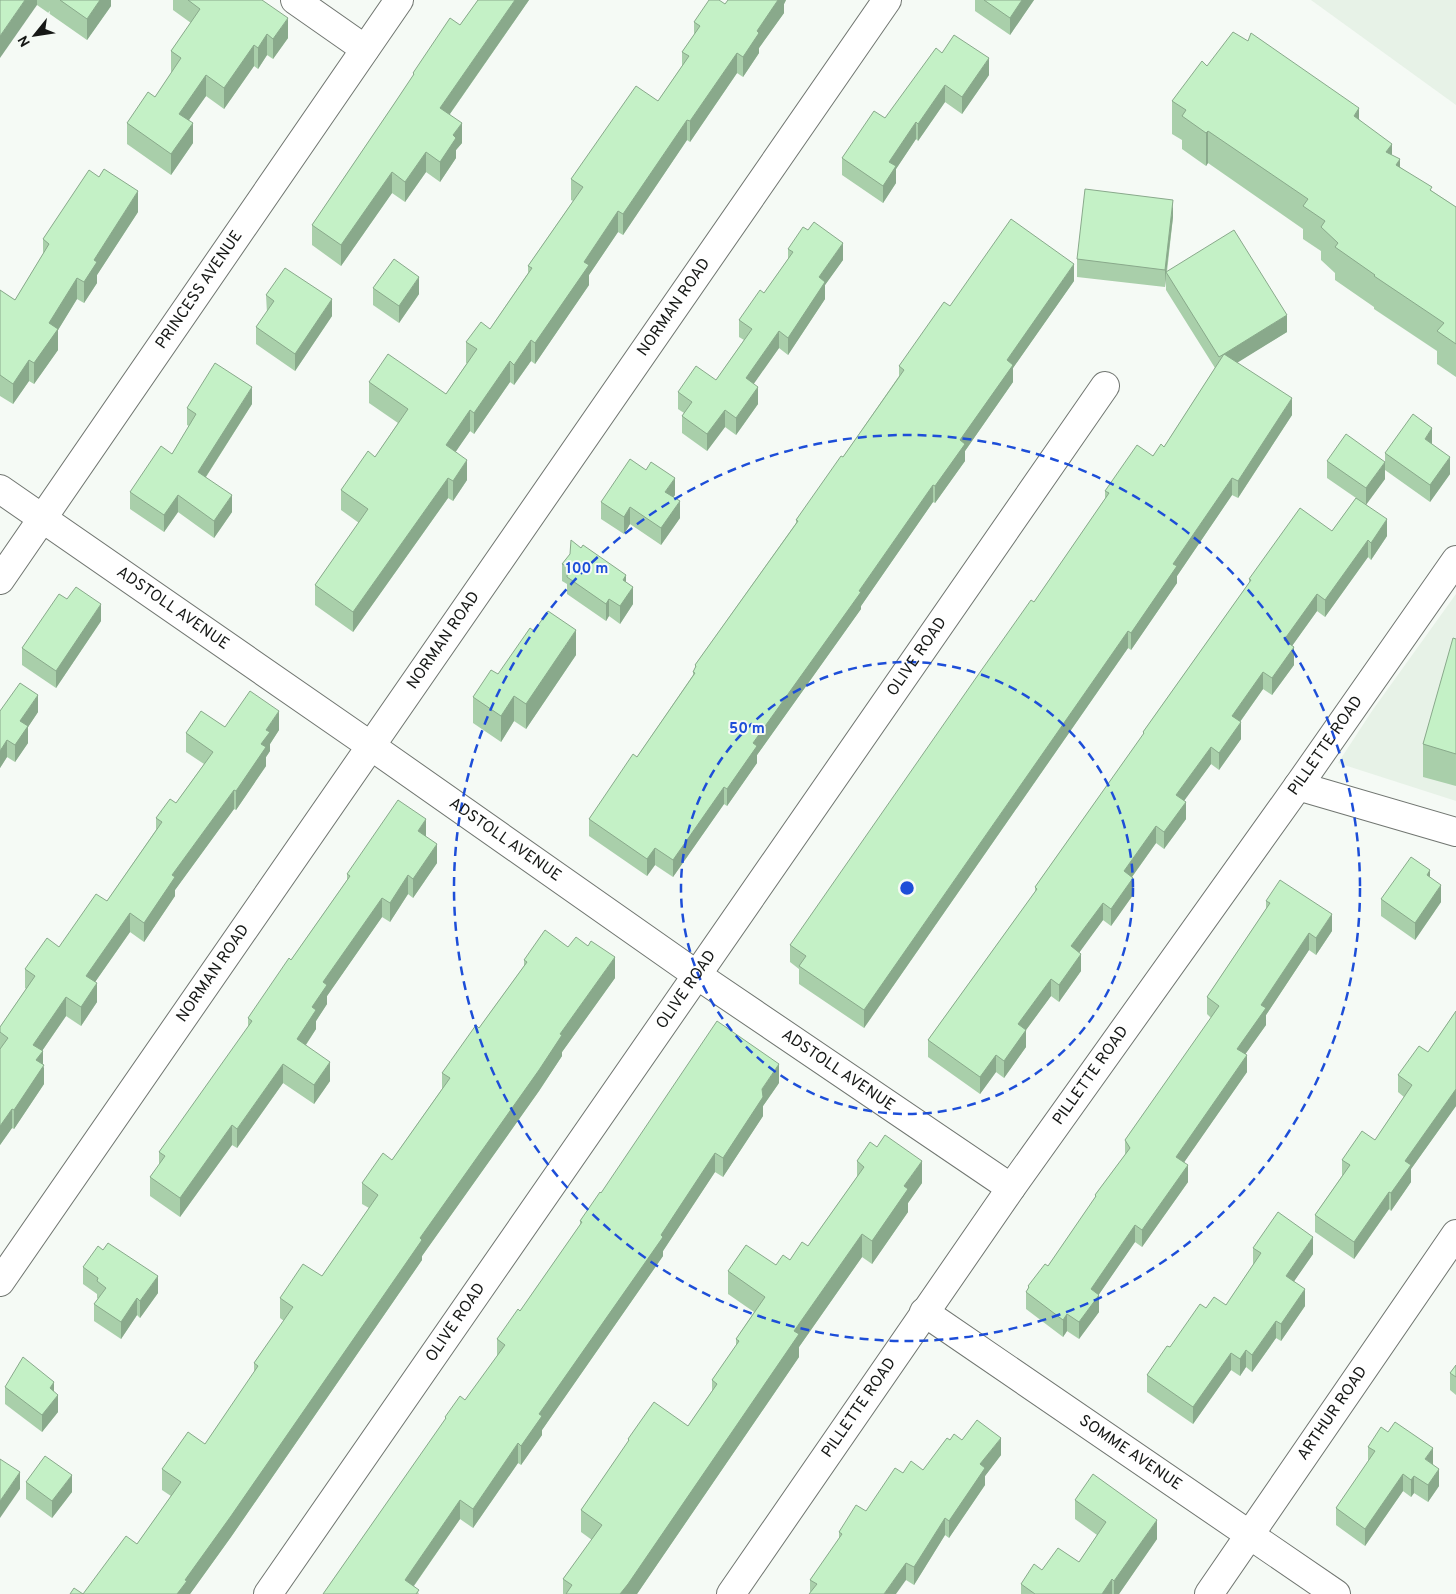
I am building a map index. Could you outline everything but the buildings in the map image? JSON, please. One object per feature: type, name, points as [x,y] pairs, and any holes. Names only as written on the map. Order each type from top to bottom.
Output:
[{"type":"street","points":[[296,0],[365,49]]},
{"type":"street","name":"PRINCESS AVENUE","points":[[0,580],[399,0]]},
{"type":"street","name":"NORMAN ROAD","points":[[0,1282],[887,0]]},
{"type":"street","name":"OLIVE ROAD","points":[[268,1594],[1105,386]]},
{"type":"street","name":"ADSTOLL AVENUE","points":[[0,488],[697,975],[1011,1188]]},
{"type":"street","name":"PILLETTE ROAD","points":[[731,1594],[891,1363],[924,1312],[1298,786],[1456,560]]},
{"type":"street","points":[[1298,786],[1456,832]]},
{"type":"street","name":"ARTHUR ROAD","points":[[1208,1594],[1456,1234]]},
{"type":"street","name":"SOMME AVENUE","points":[[924,1312],[1336,1594]]},
{"type":"shaded area","points":[[1311,0],[1456,0],[1456,105]]},
{"type":"shaded area","points":[[1456,594],[1456,801],[1338,763],[1372,711]]}]
